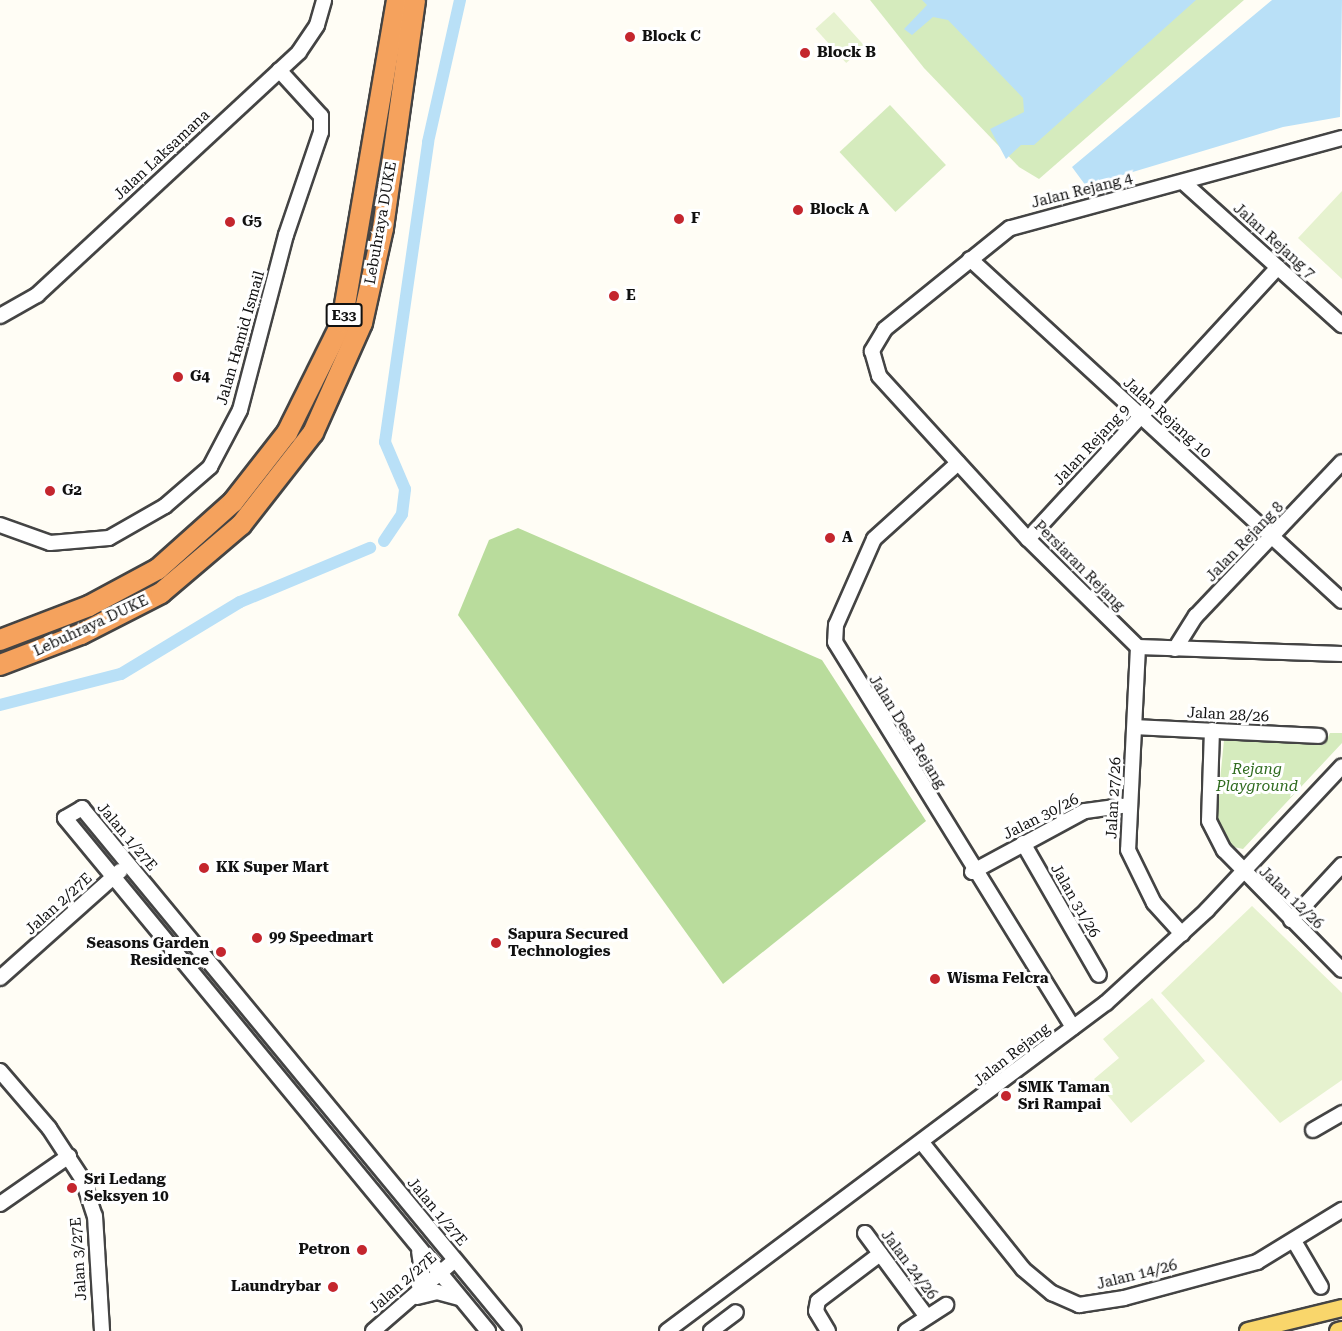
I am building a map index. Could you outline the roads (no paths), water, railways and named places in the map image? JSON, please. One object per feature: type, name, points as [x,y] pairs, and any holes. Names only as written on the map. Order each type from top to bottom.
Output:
[{"type":"highway","name":"Lebuhraya DUKE","points":[[0,640],[89,606],[158,569],[262,469],[318,379],[342,322],[397,0]]},
{"type":"highway","name":"Lebuhraya DUKE","points":[[0,664],[140,607],[161,593],[241,525],[279,481],[342,376],[362,323],[382,228],[415,0]]},
{"type":"highway","points":[[0,678],[84,643],[140,607]]},
{"type":"main road","points":[[1248,1331],[1342,1308]]},
{"type":"street","name":"Jalan Laksamana","points":[[0,316],[37,295],[279,70],[309,39],[324,0]]},
{"type":"street","name":"Jalan Hamid Ismail","points":[[0,525],[50,543],[109,538],[165,506],[210,467],[240,410],[286,235],[321,132],[321,116],[279,70]]},
{"type":"street","name":"Jalan Rejang 4","points":[[872,351],[885,329],[986,246],[1018,225],[1342,138]]},
{"type":"street","name":"Jalan Rejang 7","points":[[1183,182],[1342,325]]},
{"type":"street","points":[[966,262],[984,274],[986,246]]},
{"type":"street","name":"Jalan Rejang 9","points":[[1028,539],[1278,267]]},
{"type":"street","name":"Jalan Rejang 10","points":[[984,274],[1275,536],[1342,601]]},
{"type":"street","name":"Persiaran Rejang","points":[[872,351],[879,376],[1028,539],[1138,646]]},
{"type":"street","name":"Jalan Rejang 8","points":[[1175,649],[1196,616],[1275,536],[1342,462]]},
{"type":"street","name":"Jalan Desa Rejang","points":[[958,463],[874,539],[836,625],[834,642],[972,872],[1072,1028]]},
{"type":"street","points":[[1138,646],[1342,654]]},
{"type":"street","name":"Jalan 27/26","points":[[1138,646],[1129,805],[1132,861],[1154,903],[1182,934]]},
{"type":"street","name":"Jalan 28/26","points":[[1135,727],[1319,736]]},
{"type":"street","name":"Jalan 12/26","points":[[1212,730],[1209,821],[1243,874],[1342,970]]},
{"type":"street","name":"Jalan Rejang","points":[[667,1331],[923,1144],[1072,1028],[1182,934],[1243,874],[1342,766]]},
{"type":"street","name":"Jalan 30/26","points":[[972,872],[1085,811],[1129,805]]},
{"type":"street","name":"Jalan 1/27E","points":[[488,1331],[66,818],[81,808],[514,1331]]},
{"type":"street","name":"Jalan 31/26","points":[[1023,843],[1099,975]]},
{"type":"street","points":[[103,864],[95,894],[126,892]]},
{"type":"street","name":"Jalan 2/27E","points":[[0,978],[128,864]]},
{"type":"street","points":[[1291,920],[1342,865]]},
{"type":"street","name":"Jalan 3/27E","points":[[0,1071],[69,1156],[95,1216],[102,1331]]},
{"type":"street","points":[[1313,1130],[1342,1113]]},
{"type":"street","name":"Jalan 14/26","points":[[923,1144],[1009,1254],[1067,1302],[1124,1298],[1257,1262],[1342,1210]]},
{"type":"street","points":[[0,1204],[69,1156]]},
{"type":"street","name":"Jalan 24/26","points":[[865,1233],[927,1317]]},
{"type":"street","points":[[1294,1241],[1321,1287]]},
{"type":"street","points":[[416,1297],[423,1279],[418,1247]]},
{"type":"street","points":[[828,1331],[816,1311],[818,1301],[880,1254]]},
{"type":"street","name":"Jalan 2/27E","points":[[373,1331],[416,1297],[455,1260]]},
{"type":"street","points":[[416,1297],[437,1292],[461,1298]]},
{"type":"street","points":[[906,1331],[946,1305]]},
{"type":"street","points":[[711,1331],[736,1312]]},
{"type":"water","points":[[922,0],[1196,0],[1034,145],[1021,145],[1006,159],[990,129],[1024,112],[1023,98],[948,20],[933,17],[912,35],[904,29],[927,5]]},
{"type":"water","points":[[1272,0],[1342,0],[1340,117],[1283,127],[1086,186],[1072,167]]},
{"type":"waterway","points":[[384,541],[402,514],[405,489],[385,442],[428,142],[460,0]]},
{"type":"waterway","points":[[0,705],[121,674],[240,602],[370,548]]},
{"type":"place","name":"Block C","points":[[630,37]]},
{"type":"place","name":"Block B","points":[[805,53]]},
{"type":"place","name":"Block A","points":[[798,210]]},
{"type":"place","name":"F","points":[[679,219]]},
{"type":"place","name":"G5","points":[[230,222]]},
{"type":"place","name":"E","points":[[614,296]]},
{"type":"place","name":"G4","points":[[178,377]]},
{"type":"place","name":"G2","points":[[50,491]]},
{"type":"place","name":"A","points":[[830,538]]},
{"type":"place","name":"KK Super Mart","points":[[204,868]]},
{"type":"place","name":"99 Speedmart","points":[[257,938]]},
{"type":"place","name":"Sapura Secured Technologies","points":[[496,943]]},
{"type":"place","name":"Seasons Garden Residence","points":[[221,952]]},
{"type":"place","name":"Wisma Felcra","points":[[935,979]]},
{"type":"place","name":"SMK Taman Sri Rampai","points":[[1006,1096]]},
{"type":"place","name":"Sri Ledang Seksyen 10","points":[[72,1188]]},
{"type":"place","name":"Petron","points":[[362,1250]]},
{"type":"place","name":"Laundrybar","points":[[333,1287]]},
{"type":"park label","name":"Rejang Playground","points":[[1257,778]]}]
